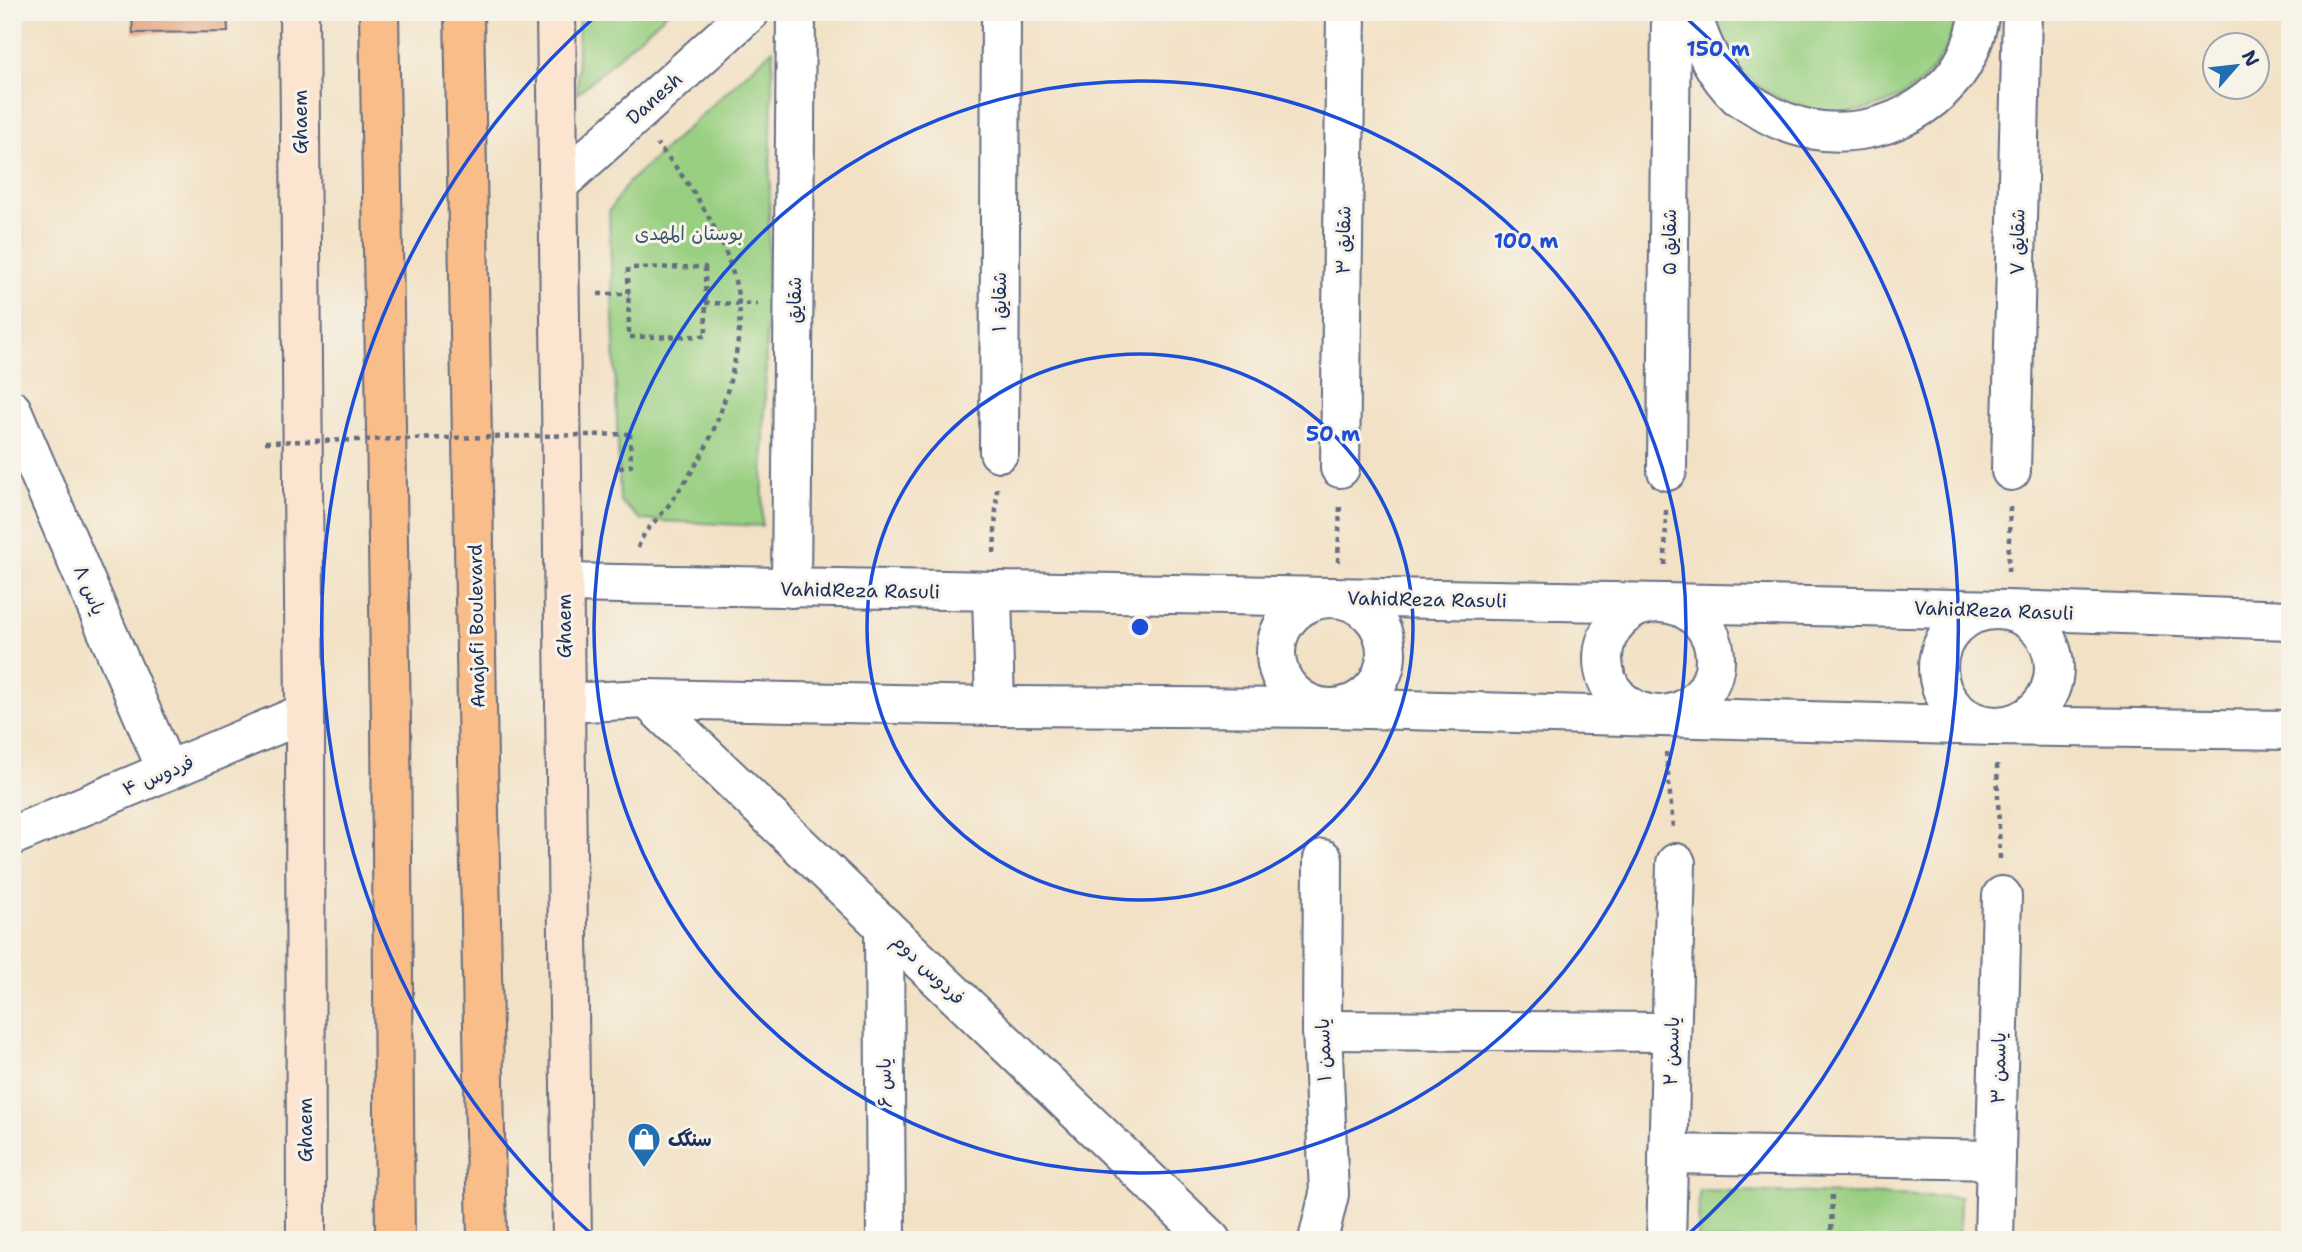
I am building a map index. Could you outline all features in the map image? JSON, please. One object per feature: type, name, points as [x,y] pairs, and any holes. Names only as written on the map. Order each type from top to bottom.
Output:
[{"type":"main road","name":"Ghaem","points":[[299,12],[306,1240]]},
{"type":"main road","points":[[379,12],[391,709],[396,1240]]},
{"type":"main road","name":"Anajafi Boulevard","points":[[464,12],[487,1240]]},
{"type":"main road","name":"Ghaem","points":[[556,12],[572,1240]]},
{"type":"street","name":"Danesh","points":[[558,185],[750,12]]},
{"type":"street","name":"شقایق","points":[[791,589],[796,12]]},
{"type":"street","name":"شقایق ۱","points":[[999,452],[1001,12]]},
{"type":"street","name":"شقایق ۳","points":[[1340,468],[1346,12]]},
{"type":"street","name":"شقایق ۵","points":[[1667,471],[1671,12]]},
{"type":"street","points":[[1692,12],[1709,59],[1739,96],[1779,121],[1825,133],[1872,130],[1916,111],[1952,80],[1975,39],[1980,12]]},
{"type":"street","name":"شقایق ۷","points":[[2011,471],[2022,12]]},
{"type":"street","name":"یاس ۸","points":[[12,410],[167,771]]},
{"type":"street","name":"VahidReza Rasuli","points":[[564,583],[2007,610],[2290,620]]},
{"type":"street","points":[[992,593],[995,706]]},
{"type":"street","points":[[1338,597],[1356,603],[1371,614],[1381,629],[1387,647],[1385,666],[1378,683],[1365,697],[1349,706],[1330,708],[1312,705],[1297,696],[1285,683],[1278,666],[1276,649],[1280,631],[1296,610],[1320,598],[1338,597]]},
{"type":"street","points":[[1664,603],[1682,608],[1698,618],[1710,633],[1715,651],[1715,670],[1709,687],[1697,702],[1682,712],[1663,716],[1645,715],[1628,707],[1614,694],[1606,677],[1603,659],[1606,640],[1615,624],[1628,611],[1646,604],[1664,603]]},
{"type":"street","points":[[1988,610],[2007,610],[2025,617],[2040,629],[2051,645],[2053,683],[2045,701],[2031,715],[2014,723],[1995,726],[1976,723],[1959,713],[1947,698],[1939,681],[1939,662],[1943,643],[1954,627],[1969,616],[1988,610]]},
{"type":"street","points":[[565,703],[647,699],[995,706],[1330,708],[1995,726],[2290,730]]},
{"type":"street","name":"فردوس دوم","points":[[647,699],[1211,1240]]},
{"type":"street","name":"فردوس ۴","points":[[12,836],[304,713]]},
{"type":"street","name":"یاسمن ۱","points":[[1318,1240],[1329,1194],[1322,1030],[1323,859]]},
{"type":"street","name":"یاسمن ۲","points":[[1666,1240],[1676,863]]},
{"type":"street","name":"یاسمن ۳","points":[[1994,1240],[2002,896]]},
{"type":"street","name":"یاس ۶","points":[[884,926],[886,1240]]},
{"type":"street","points":[[1322,1030],[1671,1032]]},
{"type":"street","points":[[1668,1154],[1996,1160]]},
{"type":"path","points":[[628,584],[642,535],[683,485],[714,428],[733,367],[739,304],[722,246],[693,191],[667,157],[631,119]]},
{"type":"path","points":[[705,267],[705,303],[706,336],[629,337],[628,268],[705,267]]},
{"type":"path","points":[[705,303],[794,305]]},
{"type":"path","points":[[265,442],[630,434],[631,466],[619,468]]},
{"type":"path","points":[[992,593],[999,452]]},
{"type":"path","points":[[1338,597],[1340,468]]},
{"type":"path","points":[[1664,603],[1667,471]]},
{"type":"path","points":[[2007,610],[2011,471]]},
{"type":"path","points":[[1663,716],[1676,863]]},
{"type":"path","points":[[1995,726],[2002,896]]},
{"type":"path","points":[[1831,1240],[1833,1157]]},
{"type":"green space","points":[[579,12],[668,12],[577,94]]},
{"type":"green space","points":[[1714,12],[1960,12],[1940,58],[1921,82],[1893,101],[1862,110],[1829,112],[1797,106],[1767,92],[1743,71],[1724,45]]},
{"type":"green space","name":"بوستان المهدی","points":[[773,49],[762,526],[641,520],[620,501],[609,211],[628,183]]},
{"type":"green space","points":[[1699,1190],[1960,1197],[1959,1240],[1698,1240]]},
{"type":"building","points":[[132,12],[227,12],[228,32],[133,33]]},
{"type":"place","name":"سنگک","points":[[644,1169]]}]
